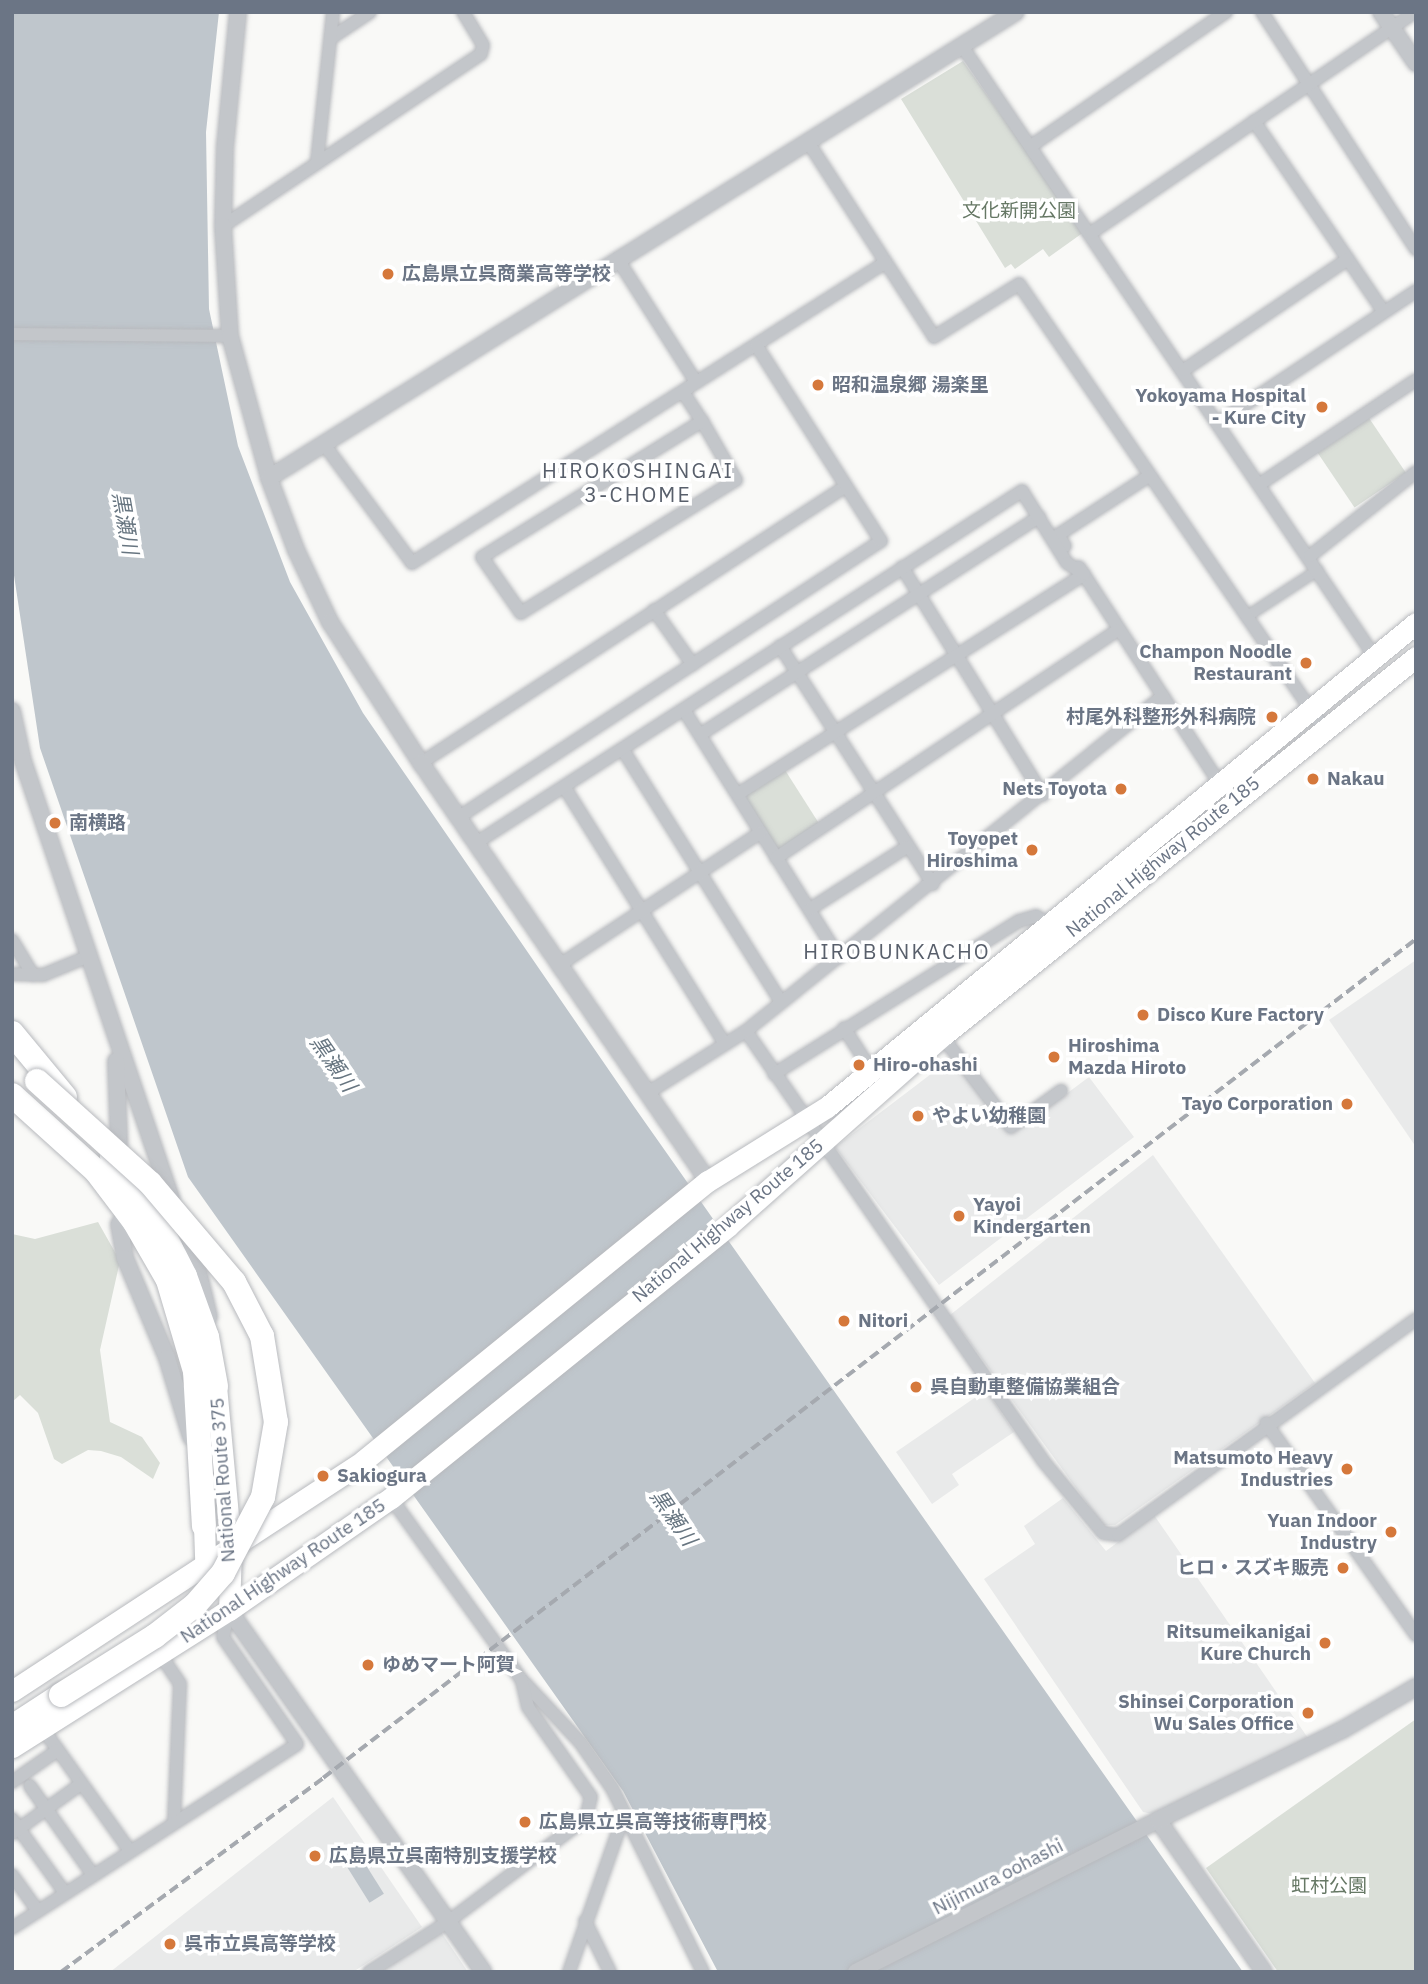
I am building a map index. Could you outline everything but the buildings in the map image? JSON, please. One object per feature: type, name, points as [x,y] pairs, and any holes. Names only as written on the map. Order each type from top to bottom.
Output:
[{"type":"highway","name":"National Highway Route 185","points":[[12,1691],[363,1461],[705,1183],[807,1121],[1416,623]]},
{"type":"highway","name":"National Highway Route 185","points":[[12,1747],[229,1611],[396,1493],[729,1225],[942,1036],[1416,657]]},
{"type":"highway","points":[[12,1033],[107,1148],[159,1225],[197,1304],[216,1386]]},
{"type":"highway","points":[[12,1060],[22,1086],[96,1171],[134,1221],[168,1280],[195,1371],[204,1526]]},
{"type":"highway","points":[[12,1712],[58,1690],[155,1636],[195,1605],[223,1573],[252,1526],[263,1497],[276,1422],[261,1336],[234,1282],[150,1183],[22,1086]]},
{"type":"highway","name":"National Route 375","points":[[216,1386],[231,1548],[229,1611]]},
{"type":"highway","name":"National Route 375","points":[[204,1526],[205,1564],[229,1611]]},
{"type":"highway","points":[[12,1727],[58,1690]]},
{"type":"street","points":[[238,12],[225,146],[225,335],[268,478],[330,622],[421,763],[705,1183]]},
{"type":"street","points":[[317,162],[333,12]]},
{"type":"street","points":[[331,38],[370,12]]},
{"type":"street","points":[[223,226],[481,54],[483,45],[463,12]]},
{"type":"street","points":[[268,478],[617,258],[1016,12]]},
{"type":"street","points":[[1031,146],[1226,12]]},
{"type":"street","points":[[1262,12],[1416,248]]},
{"type":"street","points":[[1381,12],[1416,63]]},
{"type":"street","points":[[1091,233],[1415,12]]},
{"type":"street","points":[[962,46],[1310,556],[1374,656]]},
{"type":"street","points":[[1254,121],[1384,312]]},
{"type":"street","points":[[808,142],[934,337],[1019,284],[1324,729]]},
{"type":"street","points":[[617,258],[696,382]]},
{"type":"street","points":[[1184,370],[1348,259]]},
{"type":"street","points":[[323,443],[412,563],[886,262]]},
{"type":"street","points":[[1219,422],[1416,291]]},
{"type":"street","points":[[12,334],[225,335]]},
{"type":"street","points":[[459,817],[881,541],[757,345]]},
{"type":"street","points":[[1260,484],[1416,380]]},
{"type":"street","points":[[683,392],[702,421],[736,481],[521,613],[482,557],[702,421]]},
{"type":"street","points":[[1310,556],[1416,472]]},
{"type":"street","points":[[1149,476],[1058,535],[1117,631],[1220,784]]},
{"type":"street","points":[[421,763],[846,486]]},
{"type":"street","points":[[477,843],[1022,491],[1067,563],[1084,574]]},
{"type":"street","points":[[701,734],[1039,517]]},
{"type":"street","points":[[902,567],[1043,795]]},
{"type":"street","points":[[1245,617],[1318,570]]},
{"type":"street","points":[[738,794],[1084,574]]},
{"type":"street","points":[[654,610],[693,665]]},
{"type":"street","points":[[776,858],[876,794],[992,712],[1117,631]]},
{"type":"street","points":[[780,646],[933,884]]},
{"type":"street","points":[[646,1094],[746,1031],[933,884],[1163,696]]},
{"type":"street","points":[[684,710],[839,957]]},
{"type":"street","points":[[12,711],[17,763],[110,1015],[139,1116],[198,1261],[216,1386]]},
{"type":"street","points":[[623,750],[781,1002]]},
{"type":"street","points":[[565,788],[643,908],[725,1044]]},
{"type":"street","points":[[558,966],[760,833]]},
{"type":"street","points":[[810,909],[907,847]]},
{"type":"street","points":[[774,1074],[1019,921],[1036,916],[1049,924]]},
{"type":"street","points":[[12,940],[33,975]]},
{"type":"street","points":[[12,974],[33,975],[55,971],[89,956]]},
{"type":"street","points":[[110,1015],[119,1143]]},
{"type":"street","points":[[844,1028],[871,1070]]},
{"type":"street","points":[[746,1031],[1044,1462],[1103,1533],[1118,1535],[1266,1423],[1416,1320]]},
{"type":"street","points":[[942,1036],[1011,1127],[1061,1091]]},
{"type":"street","points":[[120,1224],[128,1266],[180,1398],[204,1526]]},
{"type":"street","points":[[1266,1423],[1416,1635]]},
{"type":"street","points":[[396,1493],[521,1679],[580,1742],[612,1788],[703,1972]]},
{"type":"street","points":[[12,1928],[297,1744],[223,1637],[229,1611]]},
{"type":"street","points":[[229,1611],[483,1972]]},
{"type":"street","points":[[160,1654],[180,1684],[174,1823]]},
{"type":"street","points":[[369,1972],[449,1921],[586,1818],[591,1797],[528,1707],[521,1679]]},
{"type":"street","name":"Nijimura oohashi","points":[[856,1972],[1342,1730],[1416,1687]]},
{"type":"street","points":[[43,1729],[130,1852]]},
{"type":"street","points":[[12,1782],[58,1750]]},
{"type":"street","points":[[65,1894],[14,1828],[47,1810],[81,1784]]},
{"type":"street","points":[[30,1786],[93,1875]]},
{"type":"street","points":[[569,1972],[624,1815]]},
{"type":"street","points":[[1158,1820],[1264,1972]]},
{"type":"street","points":[[12,1875],[38,1911]]},
{"type":"street","points":[[585,1920],[610,1972]]},
{"type":"shaded area","points":[[1416,960],[1416,1147],[1329,1020]]},
{"type":"shaded area","name":"Yayoi Kindergarten","points":[[956,1055],[1015,1132],[1089,1077],[1134,1137],[939,1285],[835,1147]]},
{"type":"shaded area","points":[[1153,1155],[1315,1383],[1115,1525],[1103,1525],[950,1315]]},
{"type":"shaded area","points":[[986,1390],[1014,1432],[952,1474],[959,1485],[932,1504],[896,1452]]},
{"type":"shaded area","points":[[1063,1498],[1106,1551],[1154,1515],[1308,1738],[1153,1814],[1143,1812],[984,1579],[1035,1544],[1024,1526]]},
{"type":"shaded area","name":"広島県立呉南特別支援学校","points":[[333,1797],[422,1927],[353,1972],[110,1972]]},
{"type":"shaded area","points":[[441,1932],[468,1972],[380,1972]]},
{"type":"green space","name":"文化新開公園","points":[[963,61],[1084,232],[1049,257],[1043,249],[1015,269],[1011,264],[1005,268],[901,99]]},
{"type":"green space","points":[[1369,418],[1406,473],[1355,507],[1318,453]]},
{"type":"green space","points":[[785,770],[820,825],[782,850],[776,848],[746,800],[747,794]]},
{"type":"green space","points":[[98,1222],[120,1261],[100,1350],[110,1422],[142,1437],[160,1463],[153,1479],[121,1457],[101,1451],[88,1450],[62,1464],[54,1459],[38,1413],[20,1395],[12,1402],[12,1234],[35,1239]]},
{"type":"green space","name":"虹村公園","points":[[1416,1719],[1416,1972],[1278,1972],[1206,1868]]},
{"type":"water","name":"黒瀬川","points":[[12,12],[219,12],[206,132],[209,309],[238,446],[290,582],[363,713],[635,1108],[1243,1972],[718,1972],[623,1791],[188,1177],[40,748],[12,562]]},
{"type":"water","points":[[359,1854],[384,1894],[369,1903],[345,1863]]},
{"type":"railway","points":[[61,1972],[323,1778],[1416,939]]},
{"type":"place","name":"広島県立呉商業高等学校","points":[[388,274]]},
{"type":"place","name":"昭和温泉郷 湯楽里","points":[[818,385]]},
{"type":"place","name":"Yokoyama Hospital - Kure City","points":[[1322,407]]},
{"type":"place","name":"Champon Noodle Restaurant","points":[[1306,663]]},
{"type":"place","name":"村尾外科整形外科病院","points":[[1272,717]]},
{"type":"place","name":"Nakau","points":[[1313,779]]},
{"type":"place","name":"Nets Toyota","points":[[1121,789]]},
{"type":"place","name":"南横路","points":[[55,823]]},
{"type":"place","name":"Toyopet Hiroshima","points":[[1032,850]]},
{"type":"place","name":"Disco Kure Factory","points":[[1143,1015]]},
{"type":"place","name":"Hiroshima Mazda Hiroto","points":[[1054,1057]]},
{"type":"place","name":"Hiro-ohashi","points":[[859,1065]]},
{"type":"place","name":"Tayo Corporation","points":[[1347,1104]]},
{"type":"place","name":"やよい幼稚園","points":[[918,1116]]},
{"type":"place","name":"Yayoi Kindergarten","points":[[959,1216]]},
{"type":"place","name":"Nitori","points":[[844,1321]]},
{"type":"place","name":"呉自動車整備協業組合","points":[[916,1387]]},
{"type":"place","name":"Matsumoto Heavy Industries","points":[[1347,1469]]},
{"type":"place","name":"Sakiogura","points":[[323,1476]]},
{"type":"place","name":"Yuan Indoor Industry","points":[[1391,1532]]},
{"type":"place","name":"ヒロ・スズキ販売","points":[[1343,1568]]},
{"type":"place","name":"Ritsumeikanigai Kure Church","points":[[1325,1643]]},
{"type":"place","name":"ゆめマート阿賀","points":[[368,1665]]},
{"type":"place","name":"Shinsei Corporation Wu Sales Office","points":[[1308,1713]]},
{"type":"place","name":"広島県立呉高等技術専門校","points":[[525,1822]]},
{"type":"place","name":"広島県立呉南特別支援学校","points":[[315,1856]]},
{"type":"place","name":"呉市立呉高等学校","points":[[170,1944]]},
{"type":"district","name":"HIROKOSHINGAI 3-CHOME","points":[[638,482]]},
{"type":"district","name":"HIROBUNKACHO","points":[[897,951]]}]
